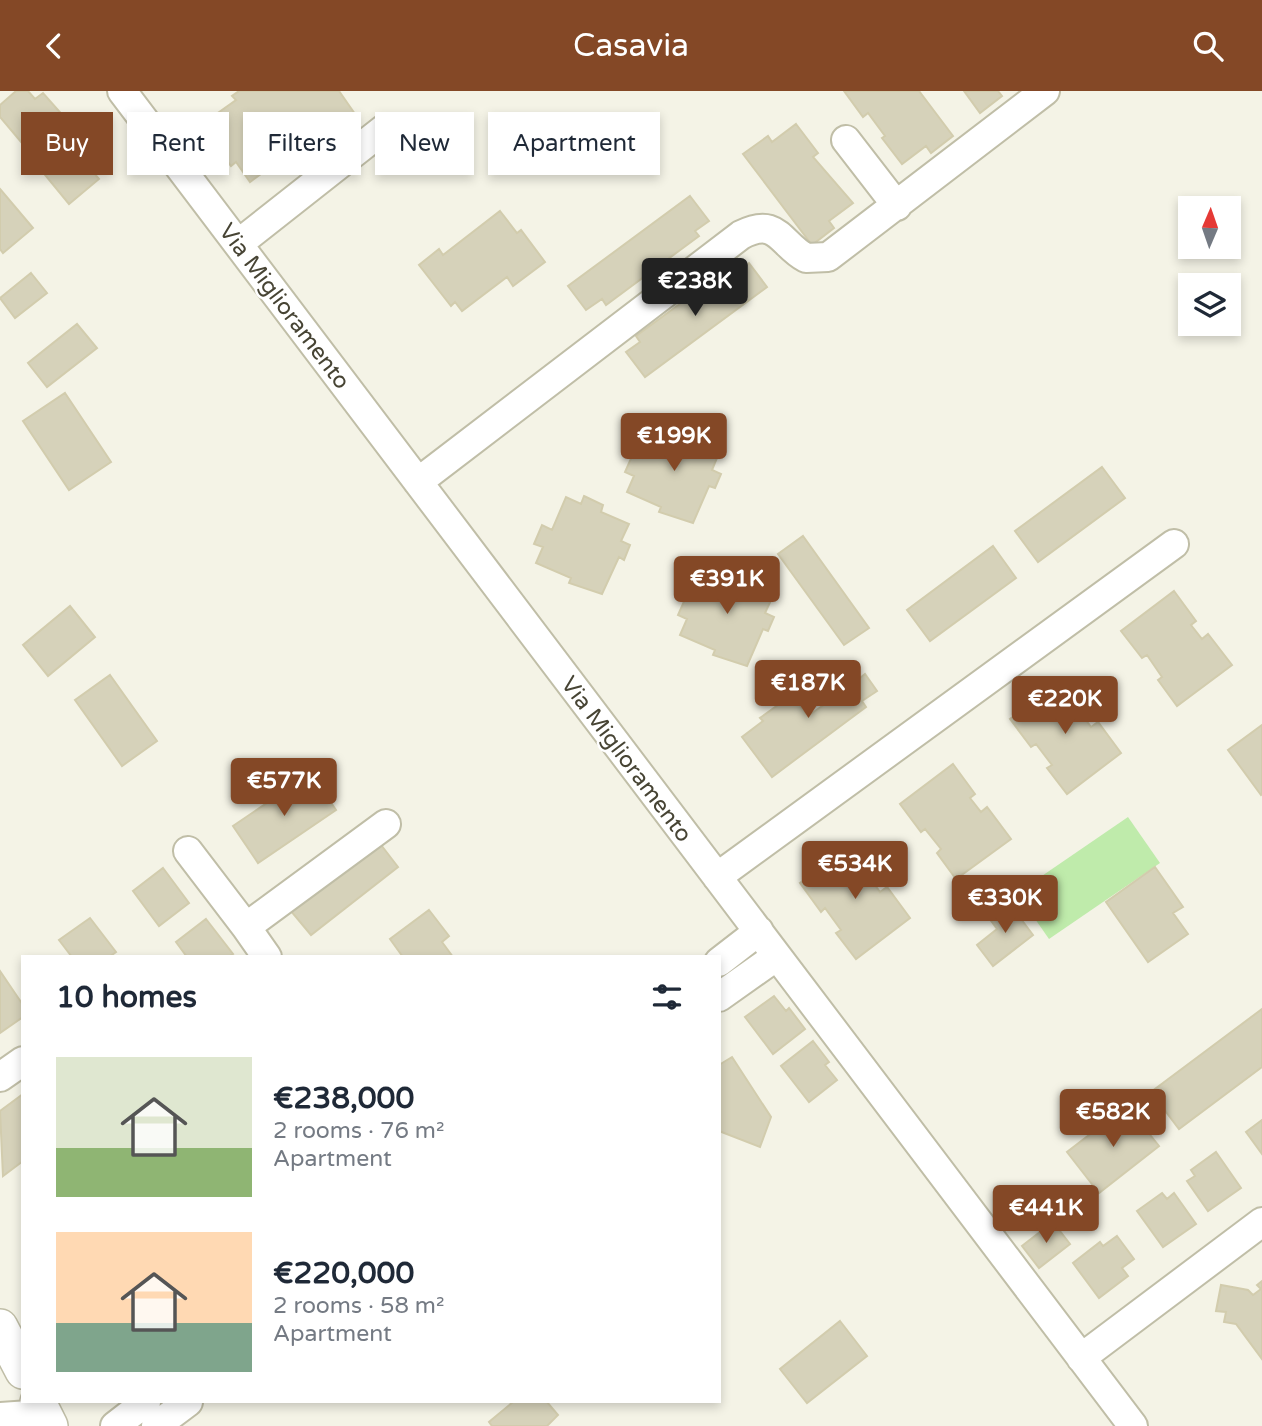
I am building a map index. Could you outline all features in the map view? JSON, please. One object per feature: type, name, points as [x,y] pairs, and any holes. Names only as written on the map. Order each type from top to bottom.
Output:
[{"type":"street","name":"Via Miglioramento","points":[[122,91],[1133,1426]]},
{"type":"street","points":[[418,482],[741,235],[760,229],[775,231],[799,254],[820,260],[897,206],[1045,91]]},
{"type":"street","points":[[238,244],[375,136]]},
{"type":"street","points":[[846,140],[897,206]]},
{"type":"street","points":[[717,877],[1174,544]]},
{"type":"street","points":[[246,927],[386,824]]},
{"type":"street","points":[[188,851],[266,955]]},
{"type":"street","points":[[721,960],[759,932]]},
{"type":"street","points":[[721,996],[777,956]]},
{"type":"street","points":[[0,1077],[21,1062]]},
{"type":"street","points":[[1081,1358],[1262,1222]]},
{"type":"street","points":[[0,1327],[21,1367]]},
{"type":"street","points":[[115,1426],[145,1403]]},
{"type":"street","points":[[156,1426],[187,1403]]},
{"type":"street","points":[[0,1417],[44,1414]]},
{"type":"green space","points":[[1128,817],[1160,863],[1049,939],[1017,893]]},
{"type":"building","points":[[16,91],[28,91],[35,99],[43,93],[60,112],[21,112],[21,142],[0,117],[0,105]]},
{"type":"building","points":[[239,91],[339,91],[354,112],[243,112],[243,172],[236,162],[231,166],[229,163],[229,112],[219,112],[236,100],[232,96]]},
{"type":"building","points":[[844,91],[919,91],[953,136],[931,153],[926,146],[902,164],[882,138],[885,136],[868,113],[863,117]]},
{"type":"building","points":[[964,91],[998,91],[1002,96],[980,113]]},
{"type":"building","points":[[796,124],[818,153],[813,157],[853,203],[829,221],[834,228],[812,245],[743,154],[768,136],[772,142]]},
{"type":"building","points":[[45,175],[96,175],[99,179],[69,204]]},
{"type":"building","points":[[245,175],[260,175],[250,182]]},
{"type":"building","points":[[0,189],[33,228],[3,253],[0,249]]},
{"type":"building","points":[[690,196],[709,221],[695,231],[699,236],[606,305],[602,299],[586,310],[568,286]]},
{"type":"building","points":[[500,211],[517,233],[521,230],[545,262],[513,286],[507,277],[462,311],[455,302],[451,306],[419,265],[439,249],[443,255]]},
{"type":"building","points":[[749,263],[767,287],[645,377],[626,352],[640,342],[636,336],[729,268],[733,274]]},
{"type":"building","points":[[31,273],[47,293],[15,318],[0,298]]},
{"type":"building","points":[[77,324],[97,348],[47,387],[28,363]]},
{"type":"building","points":[[65,393],[111,462],[69,490],[23,421]]},
{"type":"building","points":[[657,425],[672,432],[675,425],[694,433],[691,440],[719,453],[712,470],[721,474],[715,488],[709,486],[693,523],[659,512],[661,507],[627,492],[634,476],[625,472],[633,454],[642,458]]},
{"type":"building","points":[[1102,467],[1125,498],[1038,562],[1015,531]]},
{"type":"building","points":[[584,496],[603,505],[601,512],[629,524],[621,541],[630,545],[624,560],[619,557],[602,594],[569,583],[571,578],[536,563],[543,547],[534,544],[542,525],[552,530],[566,497],[581,504]]},
{"type":"building","points":[[803,536],[869,628],[844,645],[778,554]]},
{"type":"building","points":[[993,546],[1016,578],[930,641],[907,610]]},
{"type":"building","points":[[710,568],[725,575],[728,568],[748,576],[744,583],[773,596],[765,613],[774,617],[768,631],[763,629],[747,666],[713,655],[715,650],[680,635],[687,619],[678,615],[686,597],[696,601]]},
{"type":"building","points":[[1174,591],[1196,621],[1191,625],[1202,639],[1208,634],[1232,665],[1177,706],[1158,680],[1162,677],[1147,655],[1142,658],[1121,631]]},
{"type":"building","points":[[70,606],[95,637],[48,676],[23,645]]},
{"type":"building","points":[[843,663],[860,678],[865,674],[877,691],[862,701],[866,707],[772,777],[742,737],[763,721],[760,718],[792,695],[808,716],[825,704],[815,691],[829,680],[826,675]]},
{"type":"building","points":[[110,675],[157,741],[122,766],[75,700]]},
{"type":"building","points":[[1063,679],[1085,709],[1081,713],[1091,727],[1098,722],[1121,753],[1067,794],[1047,768],[1052,765],[1036,744],[1031,747],[1010,719]]},
{"type":"building","points":[[1262,725],[1262,794],[1261,795],[1228,750]]},
{"type":"building","points":[[953,764],[975,794],[970,798],[981,812],[987,807],[1011,839],[956,879],[937,853],[941,849],[925,829],[921,832],[900,804]]},
{"type":"building","points":[[311,773],[336,810],[258,863],[233,826]]},
{"type":"building","points":[[378,841],[398,867],[311,935],[290,910]]},
{"type":"building","points":[[853,844],[875,874],[870,878],[880,892],[887,887],[910,918],[856,959],[836,933],[841,930],[825,908],[821,912],[800,883]]},
{"type":"building","points":[[1155,867],[1183,907],[1173,913],[1188,934],[1148,962],[1106,902]]},
{"type":"building","points":[[163,868],[189,903],[159,926],[133,891]]},
{"type":"building","points":[[1009,903],[1033,935],[993,966],[977,945],[997,929],[989,918]]},
{"type":"building","points":[[429,910],[449,936],[442,942],[452,955],[402,955],[390,939]]},
{"type":"building","points":[[90,918],[116,952],[112,955],[70,955],[59,940]]},
{"type":"building","points":[[206,919],[233,954],[186,955],[176,942]]},
{"type":"building","points":[[0,971],[21,1002],[21,1018],[0,1033]]},
{"type":"building","points":[[774,996],[786,1011],[789,1008],[805,1029],[773,1054],[745,1017]]},
{"type":"building","points":[[1262,1009],[1262,1067],[1179,1129],[1151,1092]]},
{"type":"building","points":[[813,1041],[829,1062],[825,1065],[837,1080],[809,1102],[781,1066]]},
{"type":"building","points":[[732,1057],[771,1117],[760,1147],[721,1132],[721,1064]]},
{"type":"building","points":[[21,1095],[21,1162],[3,1176],[0,1111]]},
{"type":"building","points":[[1127,1106],[1159,1146],[1099,1193],[1067,1152]]},
{"type":"building","points":[[1262,1120],[1262,1154],[1246,1132]]},
{"type":"building","points":[[1216,1152],[1241,1188],[1208,1211],[1187,1181],[1195,1176],[1191,1170]]},
{"type":"building","points":[[1162,1193],[1167,1199],[1174,1193],[1196,1224],[1163,1247],[1137,1211]]},
{"type":"building","points":[[1053,1222],[1070,1244],[1039,1268],[1022,1246]]},
{"type":"building","points":[[1117,1236],[1134,1259],[1122,1268],[1128,1276],[1099,1298],[1073,1263],[1100,1242],[1103,1246]]},
{"type":"building","points":[[1262,1281],[1262,1359],[1236,1324],[1224,1322],[1226,1312],[1216,1311],[1221,1285],[1248,1290],[1253,1295],[1261,1289],[1257,1285]]},
{"type":"building","points":[[840,1321],[867,1356],[807,1403],[780,1369]]},
{"type":"building","points":[[512,1403],[548,1403],[558,1415],[547,1426],[492,1426],[489,1422]]}]
